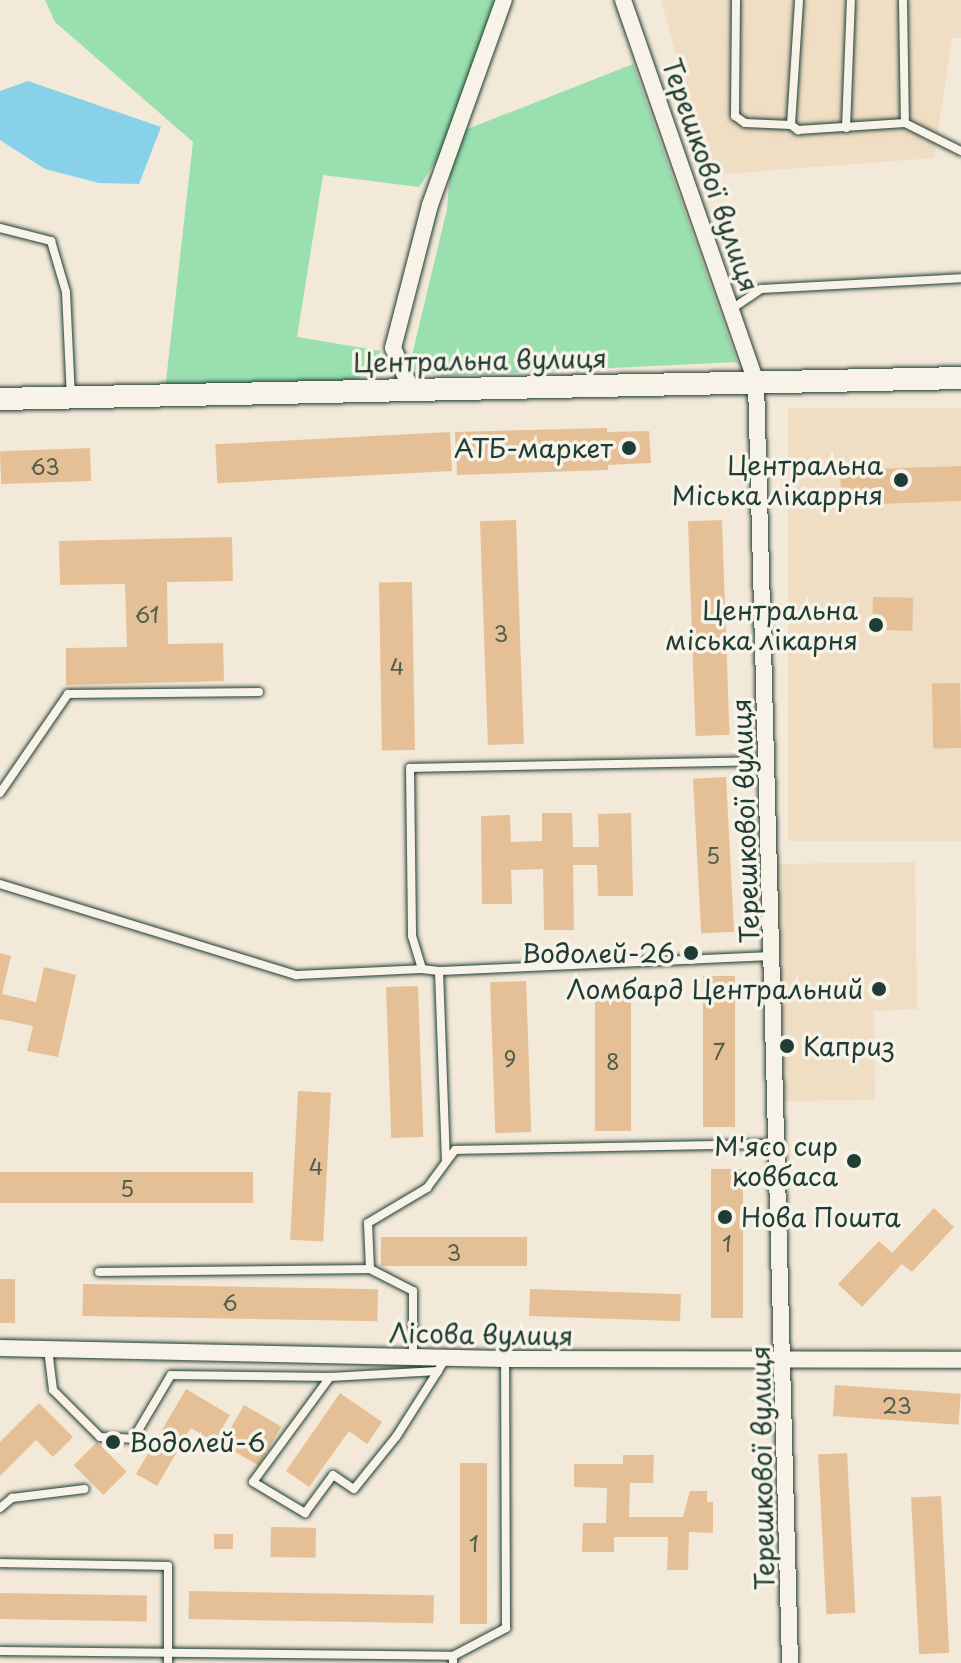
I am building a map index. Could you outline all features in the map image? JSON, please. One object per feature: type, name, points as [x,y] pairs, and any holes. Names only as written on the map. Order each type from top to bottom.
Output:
[{"type":"main road","name":"Центральна вулиця","points":[[0,399],[961,378]]},
{"type":"street","points":[[411,389],[393,348],[430,205],[504,0]]},
{"type":"street","name":"Терешкової вулиця","points":[[623,0],[733,308],[756,382],[790,1663]]},
{"type":"street","name":"Лісова вулиця","points":[[0,1348],[413,1357],[442,1364],[505,1359],[961,1360]]},
{"type":"lane","points":[[736,0],[735,116],[745,123],[791,125],[798,130],[905,123],[961,151]]},
{"type":"lane","points":[[791,125],[799,0]]},
{"type":"lane","points":[[846,128],[851,0]]},
{"type":"lane","points":[[903,0],[905,123]]},
{"type":"lane","points":[[0,228],[51,241],[66,292],[71,397]]},
{"type":"lane","points":[[733,308],[761,289],[961,278]]},
{"type":"lane","points":[[0,793],[68,694],[259,692]]},
{"type":"lane","points":[[422,969],[412,936],[410,768],[768,761]]},
{"type":"lane","points":[[0,884],[296,975],[773,956]]},
{"type":"lane","points":[[439,971],[446,1162]]},
{"type":"lane","points":[[370,1269],[368,1223],[427,1188],[455,1150],[776,1144]]},
{"type":"lane","points":[[99,1272],[370,1269],[413,1291],[413,1357]]},
{"type":"lane","points":[[48,1349],[53,1390],[100,1437],[133,1439],[171,1375],[330,1377],[442,1364]]},
{"type":"lane","points":[[0,1651],[453,1660],[506,1628],[505,1359]]},
{"type":"lane","points":[[330,1377],[253,1482],[305,1513],[333,1475],[354,1489],[396,1437],[442,1364]]},
{"type":"lane","points":[[0,1508],[12,1498],[84,1489]]},
{"type":"lane","points":[[0,1563],[168,1566],[168,1663]]},
{"type":"shaded area","points":[[661,0],[961,0],[961,38],[952,38],[934,158],[710,175]]},
{"type":"shaded area","name":"Центральна міська лікарня","points":[[788,408],[961,408],[961,841],[788,841]]},
{"type":"shaded area","points":[[915,862],[917,1009],[874,1011],[875,1100],[775,1101],[772,864]]},
{"type":"green space","points":[[45,0],[504,0],[455,134],[633,64],[737,362],[444,376],[409,368],[447,209],[453,136],[419,187],[323,175],[297,337],[381,351],[353,386],[165,390],[193,142],[55,22]]},
{"type":"water","points":[[28,81],[161,127],[139,184],[99,183],[45,169],[0,140],[0,91]]},
{"type":"building","points":[[607,428],[607,432],[649,431],[651,463],[608,465],[608,470],[457,475],[455,432]]},
{"type":"building","points":[[450,432],[452,471],[217,483],[215,444]]},
{"type":"building","points":[[90,448],[91,481],[1,484],[0,451]]},
{"type":"building","name":"Центральна Міська лікаррня","points":[[961,466],[961,501],[850,505],[850,489],[841,490],[840,470]]},
{"type":"building","points":[[516,520],[524,744],[488,745],[480,521]]},
{"type":"building","points":[[722,520],[730,735],[696,736],[688,521]]},
{"type":"building","points":[[232,537],[233,581],[167,582],[168,644],[223,643],[224,681],[66,685],[66,648],[127,647],[125,584],[60,585],[59,541]]},
{"type":"building","points":[[412,582],[415,750],[382,751],[379,583]]},
{"type":"building","points":[[873,597],[913,598],[912,631],[872,630]]},
{"type":"building","points":[[932,683],[960,683],[961,748],[933,748]]},
{"type":"building","points":[[726,777],[734,932],[701,934],[693,779]]},
{"type":"building","points":[[542,813],[572,813],[573,847],[599,847],[598,814],[631,813],[633,896],[598,896],[597,865],[573,865],[574,930],[544,930],[543,869],[511,870],[512,904],[482,904],[481,816],[510,815],[511,842],[542,841]]},
{"type":"building","points":[[0,953],[11,956],[2,994],[36,1002],[44,967],[76,975],[58,1057],[27,1051],[33,1026],[0,1019]]},
{"type":"building","points":[[703,976],[735,976],[735,1127],[703,1127]]},
{"type":"building","points":[[526,981],[531,1132],[495,1133],[490,982]]},
{"type":"building","points":[[418,986],[423,1137],[391,1138],[386,987]]},
{"type":"building","points":[[595,990],[631,990],[631,1131],[595,1131]]},
{"type":"building","points":[[298,1091],[331,1093],[323,1242],[290,1240]]},
{"type":"building","points":[[711,1169],[743,1169],[743,1318],[711,1318]]},
{"type":"building","points":[[0,1172],[253,1172],[253,1203],[0,1203]]},
{"type":"building","points":[[934,1208],[954,1227],[912,1272],[902,1264],[862,1307],[838,1284],[879,1241],[892,1253]]},
{"type":"building","points":[[381,1237],[527,1237],[527,1266],[381,1266]]},
{"type":"building","points":[[0,1279],[15,1279],[15,1323],[0,1323]]},
{"type":"building","points":[[83,1284],[378,1289],[377,1321],[82,1316]]},
{"type":"building","points":[[530,1289],[681,1294],[680,1321],[529,1316]]},
{"type":"building","points":[[835,1385],[961,1394],[959,1425],[833,1416]]},
{"type":"building","points":[[186,1389],[230,1415],[214,1442],[191,1428],[157,1486],[136,1474]]},
{"type":"building","points":[[340,1393],[382,1422],[367,1444],[349,1431],[309,1487],[286,1471]]},
{"type":"building","points":[[39,1403],[73,1437],[53,1457],[36,1440],[0,1476],[0,1442]]},
{"type":"building","points":[[244,1405],[281,1426],[259,1465],[222,1444]]},
{"type":"building","points":[[97,1442],[127,1472],[103,1495],[74,1465]]},
{"type":"building","points":[[847,1453],[855,1613],[826,1614],[818,1455]]},
{"type":"building","points":[[623,1455],[654,1455],[653,1483],[630,1483],[629,1517],[683,1517],[690,1491],[707,1491],[707,1502],[713,1502],[713,1533],[689,1532],[688,1570],[667,1570],[668,1537],[614,1537],[614,1552],[582,1552],[583,1523],[606,1523],[607,1488],[574,1487],[574,1464],[623,1464]]},
{"type":"building","points":[[460,1463],[487,1463],[487,1624],[460,1624]]},
{"type":"building","points":[[941,1496],[949,1653],[919,1654],[911,1498]]},
{"type":"building","points":[[271,1527],[316,1528],[315,1558],[270,1557]]},
{"type":"building","points":[[214,1534],[233,1534],[233,1549],[214,1549]]},
{"type":"building","points":[[189,1591],[434,1595],[433,1623],[189,1619]]},
{"type":"building","points":[[0,1593],[147,1596],[147,1622],[0,1619]]},
{"type":"place","name":"АТБ-маркет","points":[[629,448]]},
{"type":"place","name":"Центральна Міська лікаррня","points":[[901,480]]},
{"type":"place","name":"Центральна міська лікарня","points":[[876,625]]},
{"type":"place","name":"Водолей-26","points":[[691,953]]},
{"type":"place","name":"Ломбард Центральний","points":[[879,989]]},
{"type":"place","name":"Каприз","points":[[787,1046]]},
{"type":"place","name":"М'ясо сир ковбаса","points":[[854,1161]]},
{"type":"place","name":"Нова Пошта","points":[[725,1217]]},
{"type":"place","name":"Водолей-6","points":[[113,1442]]}]
